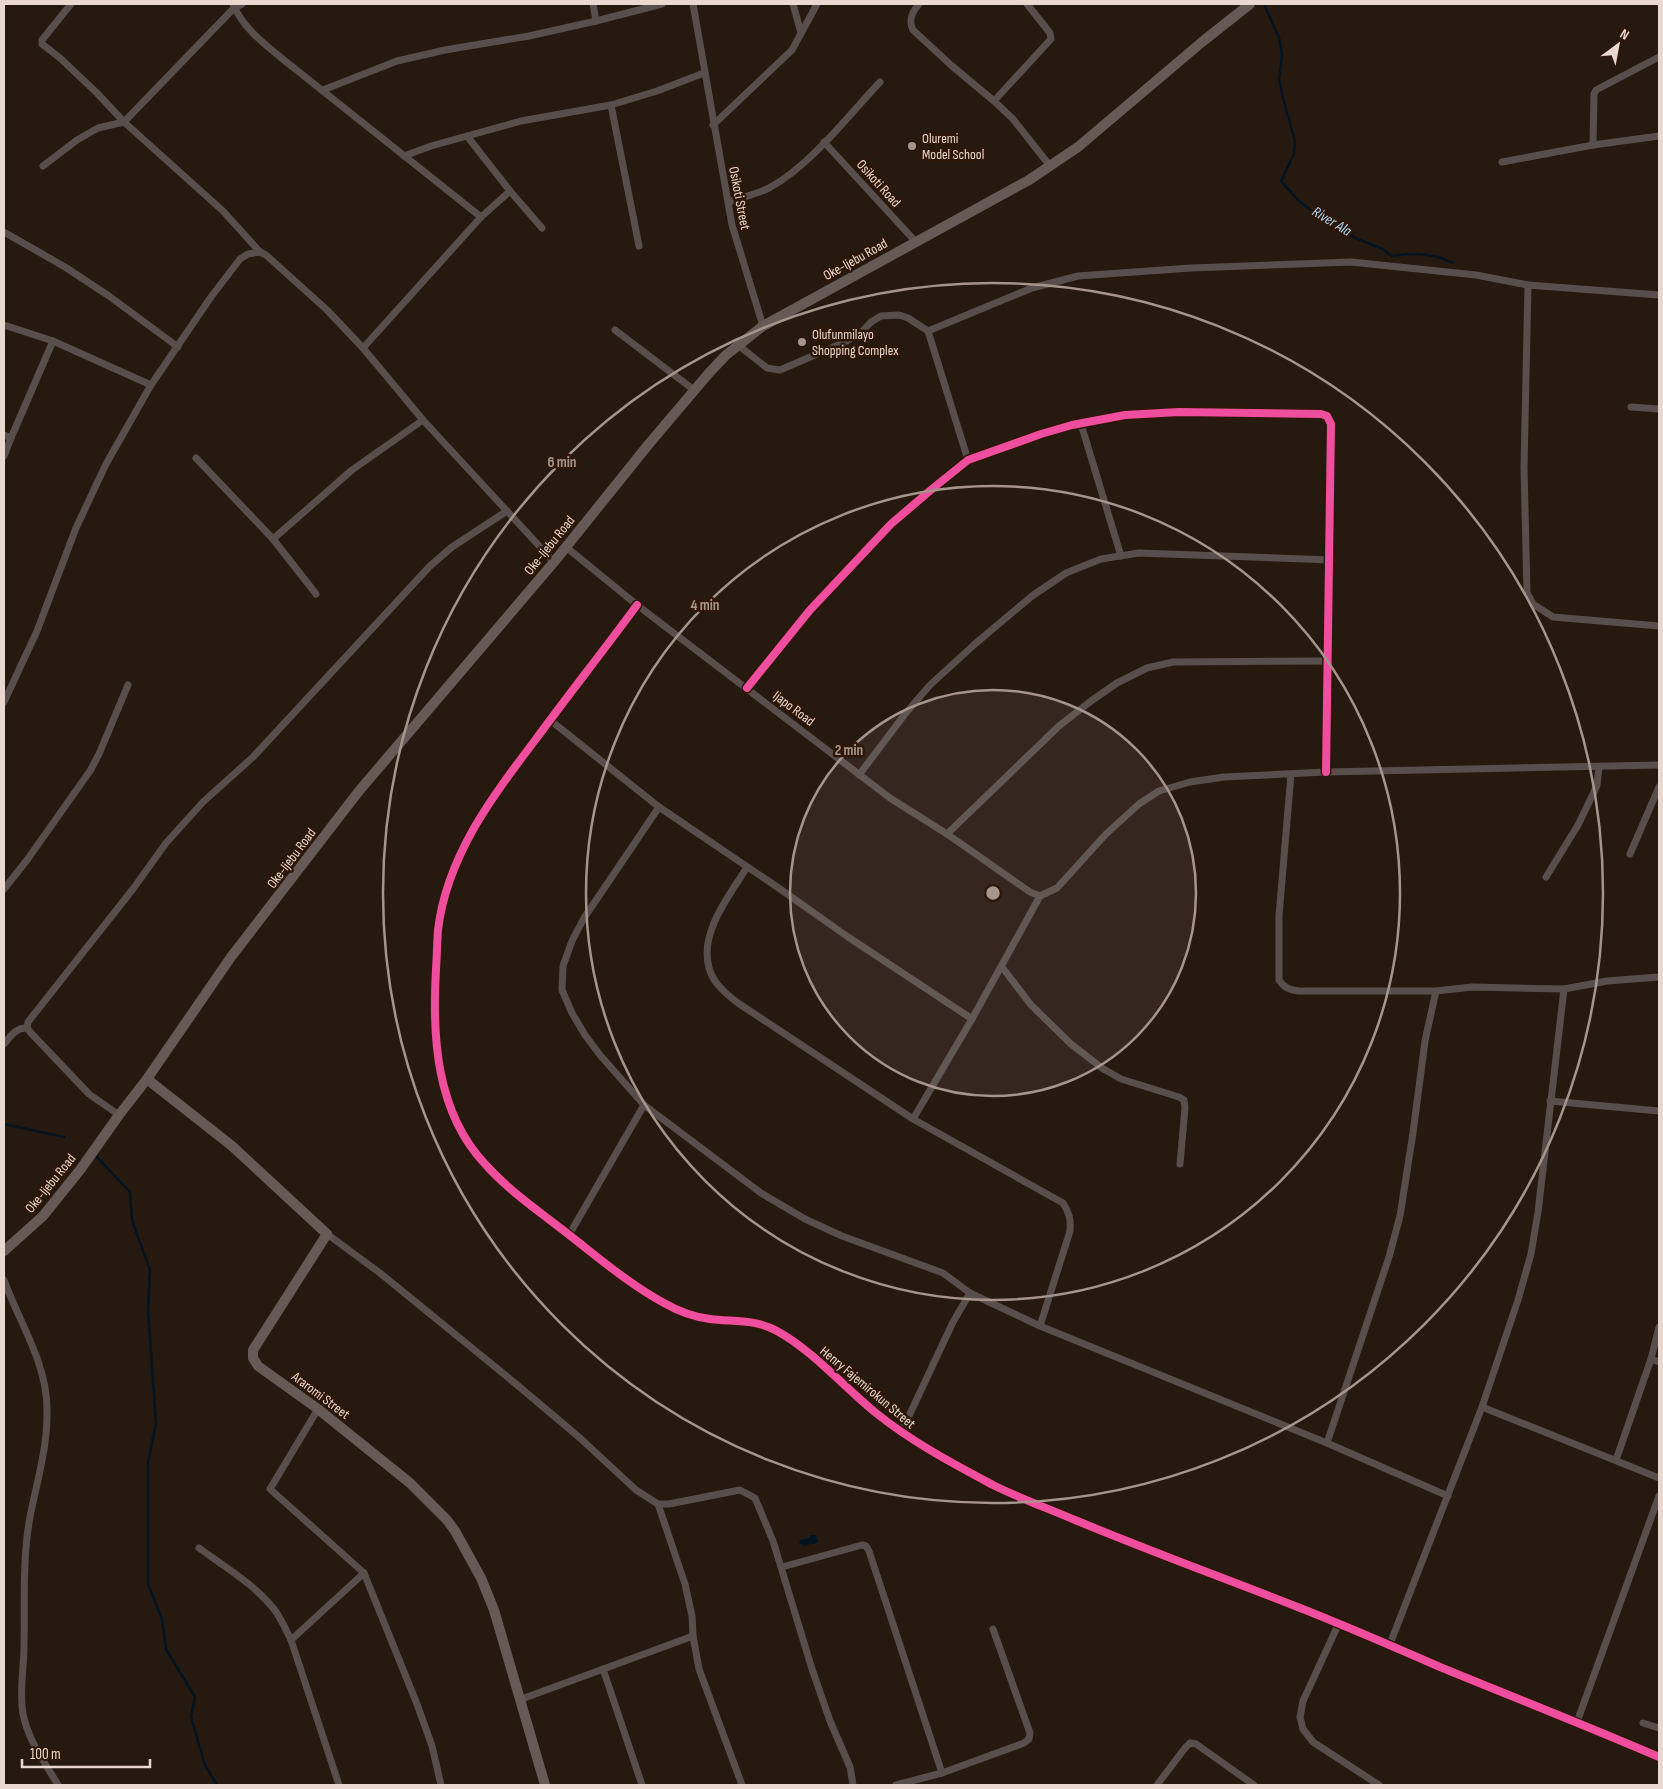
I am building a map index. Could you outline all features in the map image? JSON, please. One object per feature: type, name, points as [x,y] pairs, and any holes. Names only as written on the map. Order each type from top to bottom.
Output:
[{"type":"main road","name":"Oke-Ijebu Road","points":[[4,1251],[43,1216],[80,1170],[118,1115],[147,1079],[231,958],[359,791],[554,562],[648,445],[714,367],[763,326],[1028,180],[1050,166],[1078,147],[1250,4]]},
{"type":"main road","points":[[147,1079],[232,1146],[327,1234]]},
{"type":"main road","name":"Araromi Street","points":[[327,1234],[253,1350],[253,1358],[258,1366],[318,1409],[410,1483],[451,1526],[481,1578],[494,1610],[545,1785]]},
{"type":"street","points":[[72,4],[41,43],[60,58],[124,122],[223,211],[260,252],[298,282],[363,348],[422,420],[554,562]]},
{"type":"street","points":[[43,166],[77,140],[98,128],[124,122],[234,6],[242,4]]},
{"type":"street","points":[[593,4],[596,21]]},
{"type":"street","points":[[323,90],[397,61],[445,50],[529,36],[662,4]]},
{"type":"street","name":"Osikoti Street","points":[[693,4],[713,125],[736,240],[763,326]]},
{"type":"street","points":[[793,4],[801,33]]},
{"type":"street","points":[[713,125],[792,50],[817,4]]},
{"type":"street","points":[[919,4],[911,17],[910,24],[914,30],[1013,119],[1050,166]]},
{"type":"street","points":[[994,101],[1051,39],[1050,33],[1027,4]]},
{"type":"street","points":[[234,6],[258,38],[288,64],[481,217]]},
{"type":"street","points":[[1593,145],[1594,94],[1596,90],[1659,57]]},
{"type":"street","points":[[404,156],[431,146],[521,121],[611,105],[657,91],[704,73]]},
{"type":"street","points":[[729,202],[767,189],[782,180],[824,142],[880,82]]},
{"type":"street","points":[[611,105],[639,246]]},
{"type":"street","points":[[467,136],[542,228]]},
{"type":"street","points":[[1502,162],[1593,145],[1659,136]]},
{"type":"street","name":"Osikoti Road","points":[[824,142],[915,241]]},
{"type":"street","points":[[363,348],[481,217],[510,191]]},
{"type":"street","points":[[4,232],[65,267],[109,296],[178,347]]},
{"type":"street","points":[[4,702],[37,631],[76,528],[106,464],[151,385],[211,297],[235,264],[248,254],[260,252]]},
{"type":"street","points":[[928,331],[1032,288],[1078,276],[1190,268],[1351,262],[1476,275],[1528,285],[1659,296]]},
{"type":"street","points":[[1528,285],[1524,467],[1528,592],[1533,604],[1553,617],[1659,626]]},
{"type":"street","points":[[738,345],[767,368],[780,370],[860,334],[871,322],[880,316],[900,315],[908,318],[928,331],[968,460]]},
{"type":"street","points":[[4,325],[52,341],[151,385]]},
{"type":"street","points":[[615,330],[694,390]]},
{"type":"street","points":[[4,456],[7,436],[52,341]]},
{"type":"street","points":[[1631,407],[1659,408]]},
{"type":"street","points":[[747,688],[810,610],[891,524],[968,460],[1041,434],[1125,415],[1179,412],[1321,414],[1327,416],[1332,424],[1326,772]]},
{"type":"street","points":[[273,538],[352,470],[422,420]]},
{"type":"street","points":[[1081,424],[1121,556]]},
{"type":"street","points":[[196,458],[273,538],[316,594]]},
{"type":"street","points":[[27,1028],[28,1022],[133,889],[166,842],[203,802],[253,758],[430,566],[452,547],[507,512]]},
{"type":"street","name":"Ijapo Road","points":[[566,547],[637,605],[890,798],[947,834],[1030,892],[1040,896]]},
{"type":"street","points":[[859,775],[905,714],[930,685],[1025,602],[1066,573],[1101,559],[1139,554],[1330,560]]},
{"type":"street","name":"Henry Fajemirokun Street","points":[[637,605],[499,789],[472,830],[447,890],[438,926],[435,1019],[439,1063],[445,1093],[454,1116],[465,1138],[482,1161],[504,1183],[606,1264],[668,1306],[688,1314],[711,1319],[738,1320],[761,1324],[776,1330],[798,1345],[901,1433],[1000,1488],[1187,1565],[1339,1623],[1659,1757]]},
{"type":"street","points":[[947,834],[1059,726],[1117,683],[1148,668],[1173,662],[1327,661]]},
{"type":"street","points":[[4,889],[27,860],[90,771],[128,685]]},
{"type":"street","points":[[550,720],[659,807],[848,937],[972,1019]]},
{"type":"street","points":[[913,1119],[1002,967],[1040,896],[1058,888],[1124,816],[1159,791],[1190,782],[1224,777],[1326,772],[1659,765]]},
{"type":"street","points":[[1546,878],[1594,794],[1598,767]]},
{"type":"street","points":[[1291,774],[1279,916],[1279,980],[1288,990],[1436,991],[1472,987],[1564,989],[1607,981],[1659,978]]},
{"type":"street","points":[[1630,854],[1659,787]]},
{"type":"street","points":[[659,807],[584,918],[563,966],[562,990],[572,1013],[600,1055],[644,1105],[761,1194],[805,1219],[842,1236],[942,1273],[970,1293],[1040,1326],[1327,1442],[1448,1496]]},
{"type":"street","points":[[747,867],[720,911],[710,936],[707,954],[709,970],[722,990],[738,1003],[913,1119],[1062,1203],[1068,1210],[1071,1220],[1070,1231],[1040,1326]]},
{"type":"street","points":[[1002,967],[1043,1018],[1071,1044],[1102,1068],[1121,1079],[1184,1100],[1180,1164]]},
{"type":"street","points":[[1390,1644],[1482,1407],[1518,1300],[1531,1254],[1538,1212],[1564,989]]},
{"type":"street","points":[[1327,1442],[1389,1257],[1400,1216],[1425,1042],[1436,991]]},
{"type":"street","points":[[4,1044],[13,1033],[21,1028],[27,1028],[84,1090],[118,1115]]},
{"type":"street","points":[[1550,1101],[1659,1112]]},
{"type":"street","points":[[569,1235],[644,1105]]},
{"type":"street","points":[[327,1234],[394,1284],[580,1438],[636,1490],[658,1504],[669,1504],[729,1490],[740,1490],[755,1498],[782,1567],[812,1669],[830,1721],[850,1767],[853,1785]]},
{"type":"street","points":[[4,1280],[41,1367],[48,1407],[44,1450],[30,1518],[26,1551],[23,1592],[24,1646],[21,1699],[27,1728],[58,1785]]},
{"type":"street","points":[[901,1433],[953,1322],[970,1293]]},
{"type":"street","points":[[1616,1460],[1651,1359],[1659,1327]]},
{"type":"street","points":[[1651,1359],[1659,1362]]},
{"type":"street","points":[[1482,1407],[1659,1478]]},
{"type":"street","points":[[318,1409],[270,1489],[364,1573],[417,1704],[432,1746],[441,1785]]},
{"type":"street","points":[[1577,1722],[1659,1496]]},
{"type":"street","points":[[658,1504],[685,1584],[692,1616],[692,1636],[699,1670],[742,1785]]},
{"type":"street","points":[[782,1567],[862,1545],[866,1546],[942,1773]]},
{"type":"street","points":[[199,1548],[240,1577],[258,1592],[274,1610],[291,1640],[339,1785]]},
{"type":"street","points":[[291,1640],[364,1573]]},
{"type":"street","points":[[1339,1623],[1303,1702],[1300,1717],[1303,1729],[1313,1742],[1379,1785]]},
{"type":"street","points":[[896,1785],[942,1773],[1024,1743],[1029,1739],[1030,1733],[992,1629]]},
{"type":"street","points":[[519,1700],[692,1636]]},
{"type":"street","points":[[603,1668],[642,1785]]},
{"type":"street","points":[[1643,1723],[1659,1728]]},
{"type":"street","points":[[1157,1785],[1190,1743],[1196,1744],[1254,1785]]},
{"type":"water","points":[[811,1535],[816,1535],[817,1544],[810,1544],[805,1547],[799,1543],[801,1539],[806,1539]]},
{"type":"waterway","name":"River Ala","points":[[1264,4],[1279,38],[1282,55],[1279,79],[1295,141],[1294,154],[1281,181],[1298,200],[1313,212],[1337,222],[1355,238],[1383,249],[1392,256],[1423,254],[1453,263]]},
{"type":"waterway","points":[[4,1124],[64,1137]]},
{"type":"waterway","points":[[94,1154],[130,1192],[132,1220],[150,1270],[148,1310],[156,1423],[148,1463],[148,1584],[162,1619],[166,1649],[195,1697],[191,1717],[205,1765],[217,1785]]},
{"type":"cycle path","points":[[747,688],[810,610],[891,524],[968,460],[1072,425],[1125,415],[1179,412],[1321,414],[1327,416],[1331,424],[1326,772]]},
{"type":"cycle path","points":[[637,605],[488,805],[462,852],[451,877],[443,904],[438,930],[435,994],[435,1020],[441,1072],[447,1097],[456,1121],[469,1143],[485,1164],[525,1201],[614,1270],[651,1296],[675,1309],[692,1315],[710,1319],[761,1324],[777,1331],[803,1348],[890,1424],[933,1452],[993,1485],[1102,1531],[1332,1621],[1659,1757]]},
{"type":"place","name":"Oluremi Model School","points":[[912,146]]},
{"type":"place","name":"Olufunmilayo Shopping Complex","points":[[802,342]]}]
